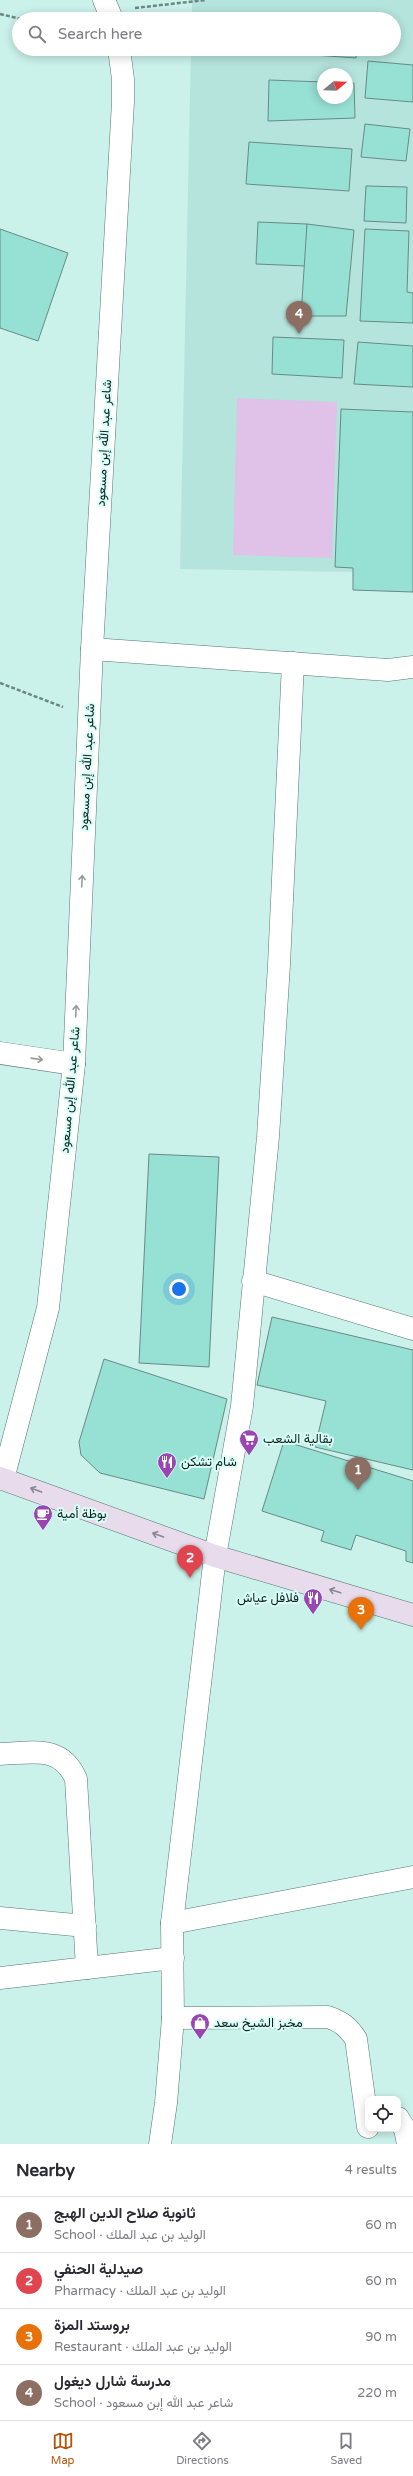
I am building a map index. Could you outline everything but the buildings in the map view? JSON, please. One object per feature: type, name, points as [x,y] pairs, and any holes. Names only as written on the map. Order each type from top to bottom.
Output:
[{"type":"main road","points":[[2,1478],[215,1556],[413,1615]]},
{"type":"street","name":"شاعر عبد الله إبن مسعود","points":[[2,1478],[48,1308],[74,1064],[92,649],[123,102],[123,79],[120,56]]},
{"type":"street","points":[[92,649],[388,670],[413,667]]},
{"type":"street","points":[[160,2144],[166,2103],[173,2018],[172,1924],[215,1556],[242,1406],[268,1137],[279,965],[293,663]]},
{"type":"street","points":[[0,1053],[74,1064]]},
{"type":"street","points":[[253,1281],[413,1329]]},
{"type":"street","points":[[0,1754],[50,1753],[63,1760],[72,1768],[76,1779],[87,1968]]},
{"type":"street","points":[[172,1924],[413,1877]]},
{"type":"street","points":[[0,1918],[85,1926]]},
{"type":"street","points":[[0,1978],[172,1958]]},
{"type":"street","points":[[173,2018],[328,2017],[340,2021],[349,2028],[356,2039],[365,2100]]},
{"type":"street","points":[[401,2123],[405,2129],[408,2144]]},
{"type":"street","points":[[369,2132],[370,2144]]},
{"type":"path","points":[[108,10],[206,0]]},
{"type":"path","points":[[0,14],[12,17]]},
{"type":"path","points":[[0,683],[89,717]]},
{"type":"shaded area","points":[[192,0],[413,0],[413,592],[353,590],[353,572],[180,569],[191,56],[401,56],[401,12],[192,12]]},
{"type":"shaded area","points":[[237,398],[337,402],[332,558],[233,555]]},
{"type":"place","name":"مدرسة شارل ديغول","points":[[299,334]]},
{"type":"place","name":"بقالية الشعب","points":[[249,1456]]},
{"type":"place","name":"شام تشكن","points":[[167,1479]]},
{"type":"place","name":"ثانوية صلاح الدين الهبج","points":[[358,1490]]},
{"type":"place","name":"بوظة أمية","points":[[43,1531]]},
{"type":"place","name":"صيدلية الحنفي","points":[[190,1578]]},
{"type":"place","name":"فلافل عياش","points":[[313,1615]]},
{"type":"place","name":"بروستد المزة","points":[[361,1630]]},
{"type":"place","name":"مخبز الشيخ سعد","points":[[200,2040]]}]
